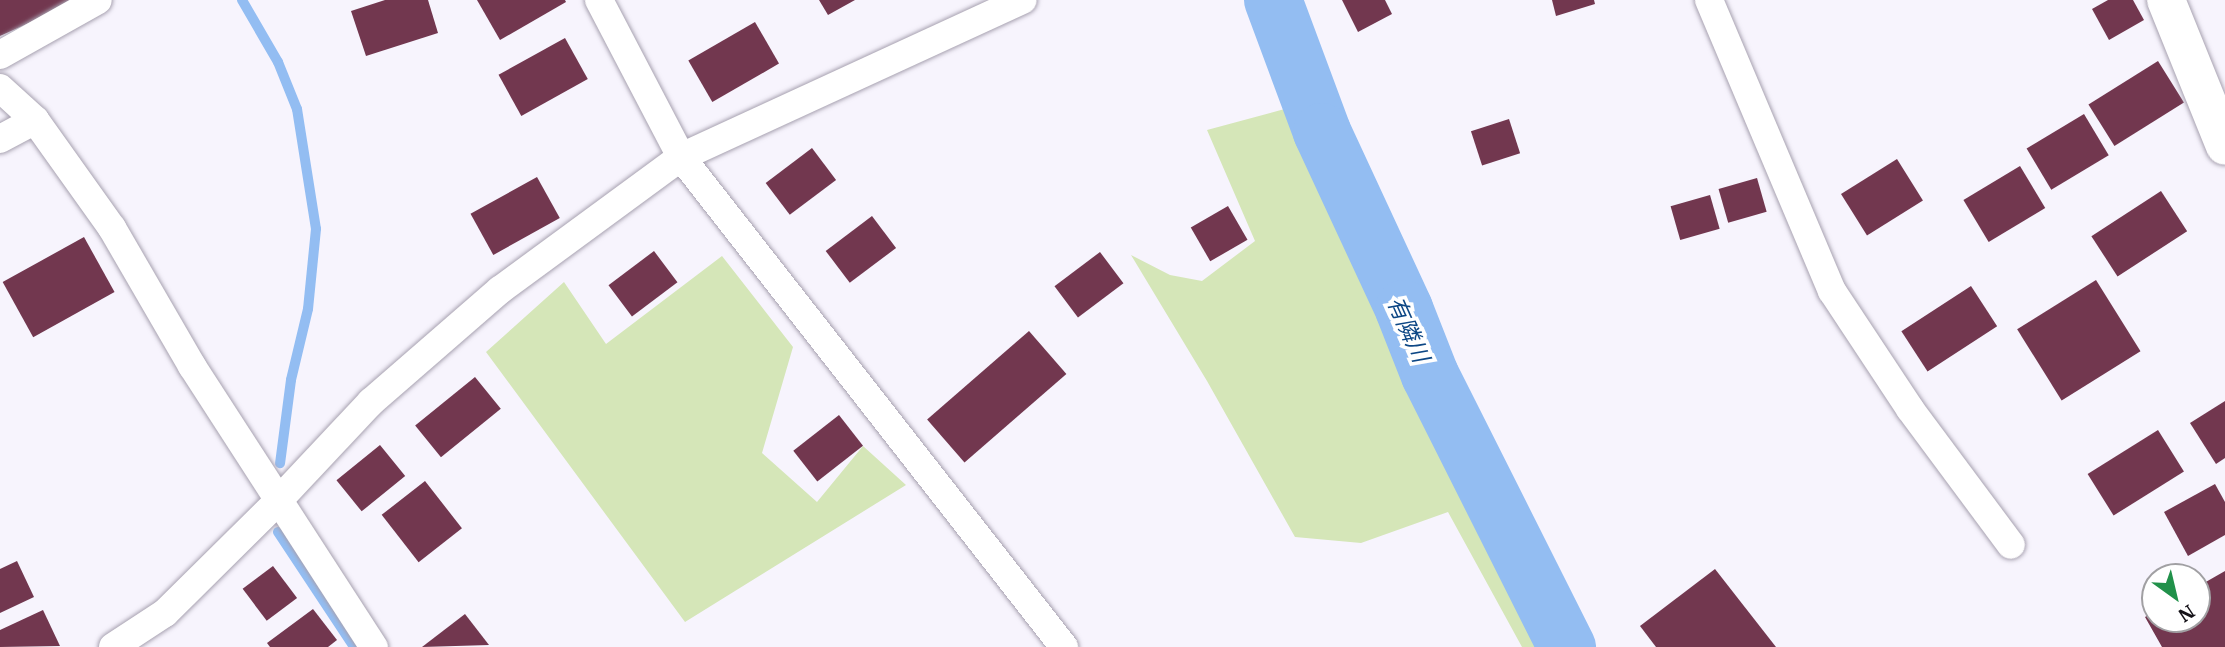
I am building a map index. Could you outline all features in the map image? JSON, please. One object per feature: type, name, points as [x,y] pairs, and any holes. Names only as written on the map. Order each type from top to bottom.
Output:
[{"type":"main road","points":[[2166,0],[2225,146]]},
{"type":"street","points":[[0,55],[98,0]]},
{"type":"street","points":[[598,0],[681,157],[1064,647]]},
{"type":"street","points":[[113,647],[164,613],[278,501],[372,402],[500,290],[681,157],[978,9],[1023,0]]},
{"type":"street","points":[[1709,0],[1832,291],[1910,410],[2011,545]]},
{"type":"street","points":[[0,89],[34,120],[112,228],[192,366],[374,647]]},
{"type":"street","points":[[0,139],[34,120]]},
{"type":"green space","points":[[1292,107],[1550,647],[1522,647],[1448,512],[1361,543],[1295,537],[1207,381],[1131,255],[1170,275],[1202,281],[1255,241],[1207,130]]},
{"type":"green space","points":[[722,256],[793,347],[762,453],[817,502],[863,446],[906,485],[685,622],[486,352],[564,282],[606,344]]},
{"type":"building","points":[[0,0],[80,0],[0,36]]},
{"type":"building","points":[[385,0],[428,0],[438,33],[366,56],[351,11]]},
{"type":"building","points":[[477,0],[565,0],[566,2],[500,40]]},
{"type":"building","points":[[819,0],[855,0],[828,15]]},
{"type":"building","points":[[1342,0],[1385,0],[1392,14],[1358,32]]},
{"type":"building","points":[[1552,0],[1594,0],[1595,4],[1556,16]]},
{"type":"building","points":[[2108,0],[2133,0],[2144,20],[2109,40],[2092,9]]},
{"type":"building","points":[[755,22],[779,64],[712,102],[688,60]]},
{"type":"building","points":[[565,38],[588,79],[521,116],[499,75]]},
{"type":"building","points":[[2158,61],[2184,103],[2114,146],[2088,104]]},
{"type":"building","points":[[2084,114],[2109,155],[2051,190],[2027,149]]},
{"type":"building","points":[[1509,119],[1520,153],[1482,166],[1471,131]]},
{"type":"building","points":[[812,148],[836,180],[790,215],[766,183]]},
{"type":"building","points":[[1897,159],[1923,201],[1867,236],[1841,194]]},
{"type":"building","points":[[2020,166],[2045,208],[1989,242],[1963,200]]},
{"type":"building","points":[[537,177],[560,218],[493,255],[471,214]]},
{"type":"building","points":[[1757,178],[1767,212],[1728,223],[1719,189]]},
{"type":"building","points":[[2161,191],[2187,231],[2118,276],[2091,236]]},
{"type":"building","points":[[1710,195],[1720,229],[1680,240],[1671,206]]},
{"type":"building","points":[[1228,206],[1248,240],[1210,261],[1191,228]]},
{"type":"building","points":[[872,216],[896,248],[850,283],[826,251]]},
{"type":"building","points":[[84,237],[115,292],[33,337],[3,282]]},
{"type":"building","points":[[654,251],[677,282],[632,316],[608,285]]},
{"type":"building","points":[[1100,252],[1123,283],[1078,317],[1054,286]]},
{"type":"building","points":[[2096,280],[2141,351],[2062,401],[2017,329]]},
{"type":"building","points":[[1971,286],[1997,326],[1928,371],[1901,331]]},
{"type":"building","points":[[1029,331],[1066,374],[965,463],[927,420]]},
{"type":"building","points":[[475,377],[501,409],[441,457],[415,425]]},
{"type":"building","points":[[2225,401],[2225,458],[2216,464],[2190,423]]},
{"type":"building","points":[[839,415],[863,446],[817,481],[793,451]]},
{"type":"building","points":[[2158,430],[2184,472],[2114,516],[2088,474]]},
{"type":"building","points":[[380,445],[405,476],[362,511],[336,480]]},
{"type":"building","points":[[425,481],[462,528],[419,562],[382,515]]},
{"type":"building","points":[[2215,484],[2225,502],[2225,535],[2188,556],[2164,512]]},
{"type":"building","points":[[17,561],[34,597],[0,613],[0,569]]},
{"type":"building","points":[[273,566],[297,598],[267,621],[243,589]]},
{"type":"building","points":[[1715,569],[1776,647],[1656,647],[1640,626]]},
{"type":"building","points":[[2225,571],[2225,647],[2162,647],[2154,633],[2211,633],[2211,579]]},
{"type":"building","points":[[313,609],[337,640],[328,647],[270,647],[267,643]]},
{"type":"building","points":[[43,610],[60,646],[0,647],[0,630]]},
{"type":"building","points":[[465,614],[489,645],[422,647]]},
{"type":"waterway","points":[[242,0],[278,62],[297,109],[316,229],[308,309],[291,380],[280,463]]},
{"type":"waterway","name":"有隣川","points":[[1273,0],[1322,132],[1404,309],[1430,375],[1567,647]]},
{"type":"waterway","points":[[278,532],[354,647]]}]
